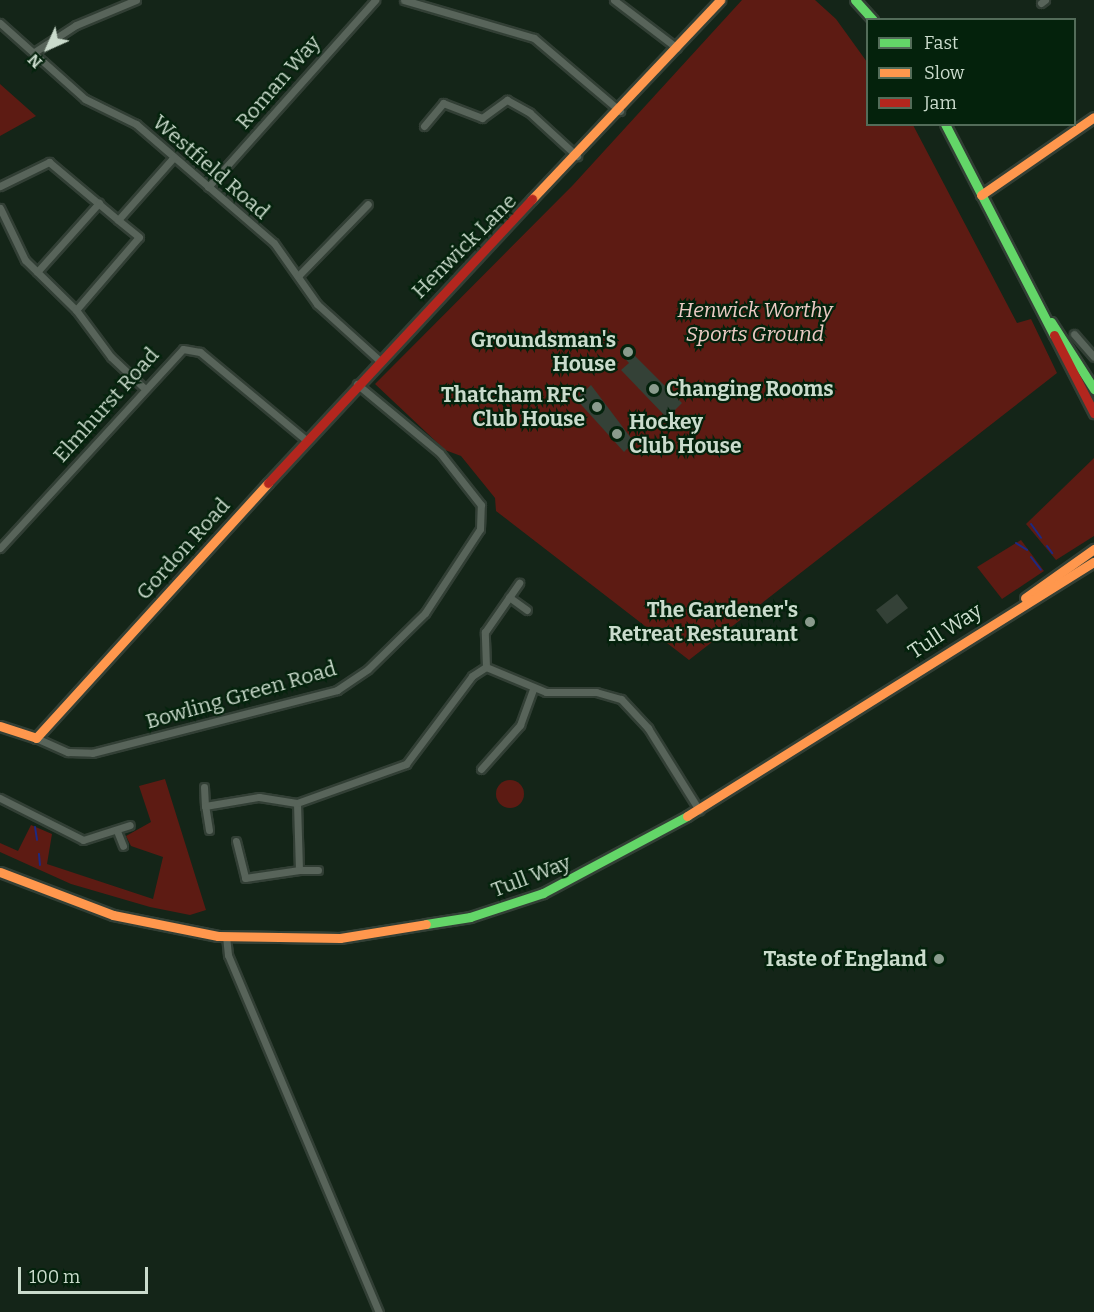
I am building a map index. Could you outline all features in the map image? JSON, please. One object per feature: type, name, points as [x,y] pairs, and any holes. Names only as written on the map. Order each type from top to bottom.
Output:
[{"type":"street","points":[[33,53],[76,26],[136,0]]},
{"type":"street","name":"Roman Way","points":[[208,187],[375,0]]},
{"type":"street","points":[[404,0],[534,38],[620,111]]},
{"type":"street","points":[[614,0],[677,48]]},
{"type":"street","name":"Henwick Lane","points":[[357,384],[620,111],[720,0]]},
{"type":"street","points":[[855,0],[871,18]]},
{"type":"street","name":"Westfield Road","points":[[0,23],[85,99],[128,119],[274,243],[324,312],[379,360]]},
{"type":"street","points":[[424,126],[443,103],[477,118],[507,100],[530,112],[577,156]]},
{"type":"street","points":[[981,195],[1094,117]]},
{"type":"street","points":[[946,126],[1047,317],[1094,413]]},
{"type":"street","points":[[118,220],[174,157]]},
{"type":"street","points":[[0,186],[45,161],[139,237],[76,310]]},
{"type":"street","points":[[37,272],[99,203]]},
{"type":"street","points":[[298,276],[368,204]]},
{"type":"street","points":[[0,208],[21,254],[76,310],[111,357],[143,387]]},
{"type":"street","points":[[1047,317],[1094,390],[1086,398]]},
{"type":"street","points":[[1074,334],[1094,357]]},
{"type":"street","name":"Elmhurst Road","points":[[0,548],[177,352],[193,348],[306,440]]},
{"type":"street","name":"Gordon Road","points":[[36,738],[357,384]]},
{"type":"street","name":"Bowling Green Road","points":[[0,726],[36,738],[68,753],[92,753],[203,728],[347,685],[425,613],[461,563],[480,529],[483,511],[477,494],[440,453],[357,384]]},
{"type":"street","name":"Tull Way","points":[[1012,609],[1094,549]]},
{"type":"street","name":"Tull Way","points":[[0,872],[113,915],[226,936],[364,936],[470,917],[593,871],[699,810],[1012,609],[1094,562]]},
{"type":"street","points":[[486,667],[485,632],[519,583]]},
{"type":"street","points":[[509,597],[527,610]]},
{"type":"street","points":[[486,667],[533,689],[610,694],[634,708],[699,810]]},
{"type":"street","points":[[205,806],[259,797],[297,802],[406,764],[472,676],[486,667]]},
{"type":"street","points":[[482,769],[520,724],[533,689]]},
{"type":"street","points":[[204,787],[209,830]]},
{"type":"street","points":[[0,798],[83,840],[130,825]]},
{"type":"street","points":[[297,802],[299,870]]},
{"type":"street","points":[[117,831],[123,846]]},
{"type":"street","points":[[236,842],[245,878],[299,870],[318,870]]},
{"type":"street","points":[[226,936],[228,955],[379,1312]]},
{"type":"green space","name":"Henwick Worthy Sports Ground","points":[[742,0],[815,0],[836,19],[866,61],[866,126],[914,126],[1017,323],[1031,319],[1057,373],[689,660],[496,511],[495,498],[461,456],[445,450],[375,384],[573,185]]},
{"type":"green space","points":[[0,84],[36,116],[0,136]]},
{"type":"green space","points":[[1094,458],[1094,536],[1056,560],[1026,524]]},
{"type":"green space","points":[[1021,540],[1044,571],[1002,599],[977,567]]},
{"type":"green space","points":[[165,779],[206,910],[190,915],[150,907],[71,884],[0,852],[0,843],[18,851],[31,825],[52,834],[47,864],[153,899],[163,857],[131,846],[126,836],[151,822],[139,786]]},
{"type":"green space","points":[[510,780],[520,784],[524,794],[520,804],[510,808],[500,804],[496,794],[500,784]]},
{"type":"building","name":"Changing Rooms","points":[[628,349],[682,403],[667,418],[621,370],[629,363],[622,355]]},
{"type":"building","points":[[591,385],[634,442],[624,452],[576,399]]},
{"type":"building","points":[[897,594],[908,608],[887,624],[876,610]]},
{"type":"waterway","points":[[1031,524],[1041,538]]},
{"type":"waterway","points":[[1016,543],[1027,550]]},
{"type":"waterway","points":[[1047,546],[1052,553]]},
{"type":"waterway","points":[[1031,557],[1041,570]]},
{"type":"waterway","points":[[35,827],[37,840]]},
{"type":"waterway","points":[[39,854],[40,865]]},
{"type":"traffic: fast","points":[[855,0],[871,18]]},
{"type":"traffic: fast","points":[[946,126],[1054,335]]},
{"type":"traffic: fast","points":[[1051,322],[1094,389]]},
{"type":"traffic: fast","points":[[426,924],[470,917],[543,893],[687,816]]},
{"type":"traffic: slow","points":[[532,199],[720,0]]},
{"type":"traffic: slow","points":[[981,195],[1094,117]]},
{"type":"traffic: slow","points":[[0,726],[36,738],[268,483]]},
{"type":"traffic: slow","points":[[1025,598],[1094,549]]},
{"type":"traffic: slow","points":[[687,816],[1094,562]]},
{"type":"traffic: slow","points":[[0,872],[113,915],[218,936],[340,938],[426,924]]},
{"type":"traffic: jam","points":[[268,483],[532,199]]},
{"type":"traffic: jam","points":[[1054,335],[1094,413]]},
{"type":"place","name":"Groundsman's House","points":[[628,352]]},
{"type":"place","name":"Changing Rooms","points":[[654,389]]},
{"type":"place","name":"Thatcham RFC Club House","points":[[597,407]]},
{"type":"place","name":"Hockey Club House","points":[[617,434]]},
{"type":"place","name":"The Gardener's Retreat Restaurant","points":[[810,622]]},
{"type":"place","name":"Taste of England","points":[[939,959]]}]
